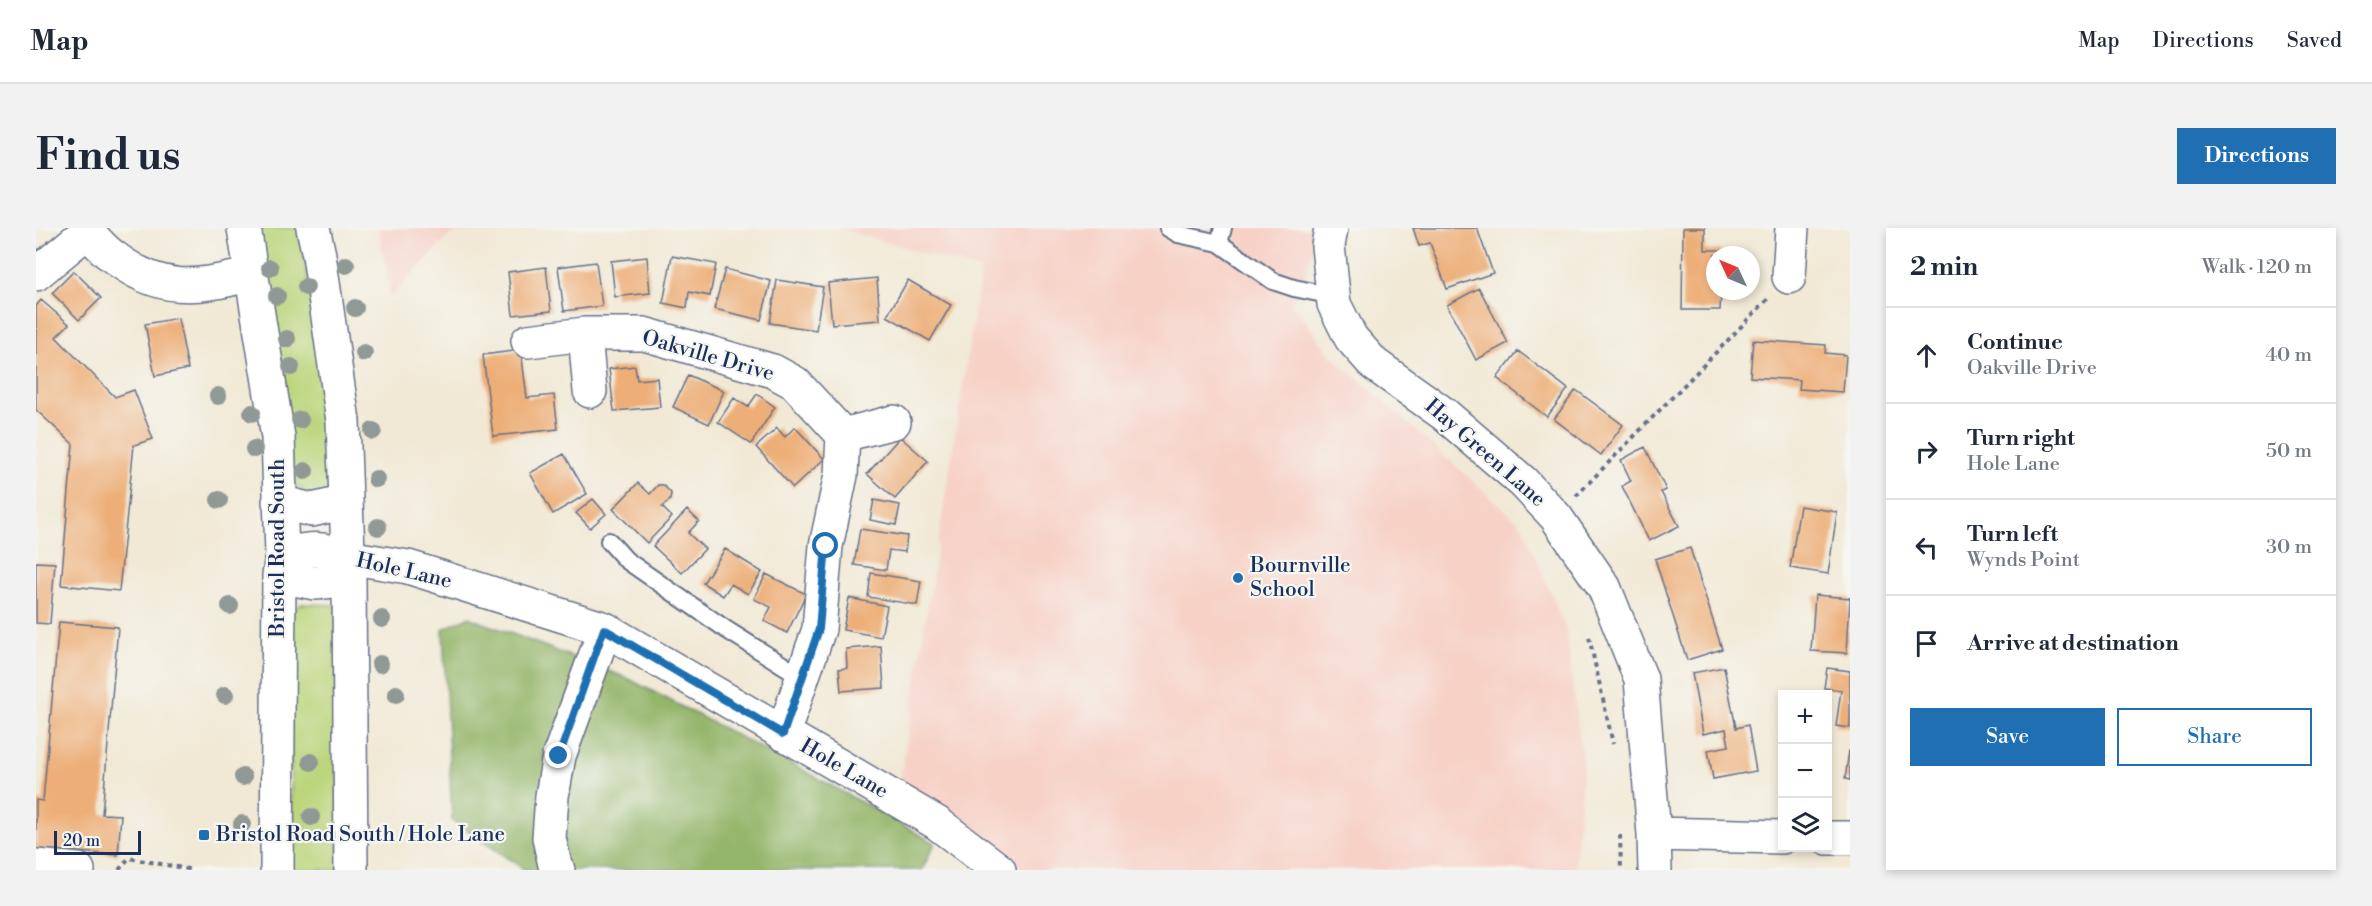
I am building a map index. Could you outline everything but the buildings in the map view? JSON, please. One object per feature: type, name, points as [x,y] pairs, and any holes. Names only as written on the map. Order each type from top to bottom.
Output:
[{"type":"main road","name":"Bristol Road South","points":[[244,228],[279,437],[277,870]]},
{"type":"main road","points":[[313,228],[343,421],[348,568],[351,870]]},
{"type":"main road","name":"Hay Green Lane","points":[[1331,228],[1328,246],[1334,304],[1351,338],[1374,364],[1444,414],[1522,482],[1556,517],[1604,587],[1641,679],[1655,870]]},
{"type":"main road","points":[[1789,277],[1792,228]]},
{"type":"main road","points":[[36,274],[87,230],[110,255],[153,281],[180,286],[251,274]]},
{"type":"main road","points":[[585,334],[590,391]]},
{"type":"main road","name":"Oakville Drive","points":[[528,340],[585,334],[644,334],[773,371],[795,383],[843,435]]},
{"type":"main road","points":[[783,734],[819,629],[826,546],[841,475],[843,435],[894,422]]},
{"type":"main road","points":[[279,502],[312,510],[346,502]]},
{"type":"main road","name":"Hole Lane","points":[[280,565],[314,548],[328,549],[348,568],[408,567],[604,629],[937,823],[999,870]]},
{"type":"main road","points":[[558,870],[549,838],[552,796],[559,756],[604,629]]},
{"type":"main road","points":[[1654,834],[1778,837]]},
{"type":"main road","points":[[1832,838],[1850,838]]},
{"type":"main road","points":[[36,866],[78,870]]},
{"type":"lane","points":[[1168,228],[1178,234],[1221,236],[1273,281],[1333,296]]},
{"type":"lane","points":[[609,541],[626,560],[727,630],[802,677]]},
{"type":"path","points":[[1556,517],[1789,277]]},
{"type":"path","points":[[1587,629],[1615,751]]},
{"type":"path","points":[[1620,827],[1621,870]]},
{"type":"path","points":[[120,870],[129,858],[193,870]]},
{"type":"shaded area","points":[[379,228],[488,228],[451,234],[390,297]]},
{"type":"shaded area","name":"Bournville School","points":[[839,228],[1317,228],[1305,279],[1291,303],[1332,356],[1522,525],[1566,630],[1583,767],[1575,870],[1025,870],[948,811],[900,783],[981,270]]},
{"type":"green space","points":[[255,228],[300,228],[331,424],[329,495],[310,495],[294,485]]},
{"type":"green space","points":[[301,604],[336,605],[339,870],[291,870],[291,613]]},
{"type":"green space","points":[[468,617],[627,678],[801,769],[935,843],[922,870],[525,870],[452,820],[443,629]]},
{"type":"place","name":"Bournville School","points":[[1238,578]]},
{"type":"place","name":"Bristol Road South / Hole Lane","points":[[204,835]]},
{"type":"route","points":[[559,756],[604,629],[783,734],[819,629],[826,546]]}]
